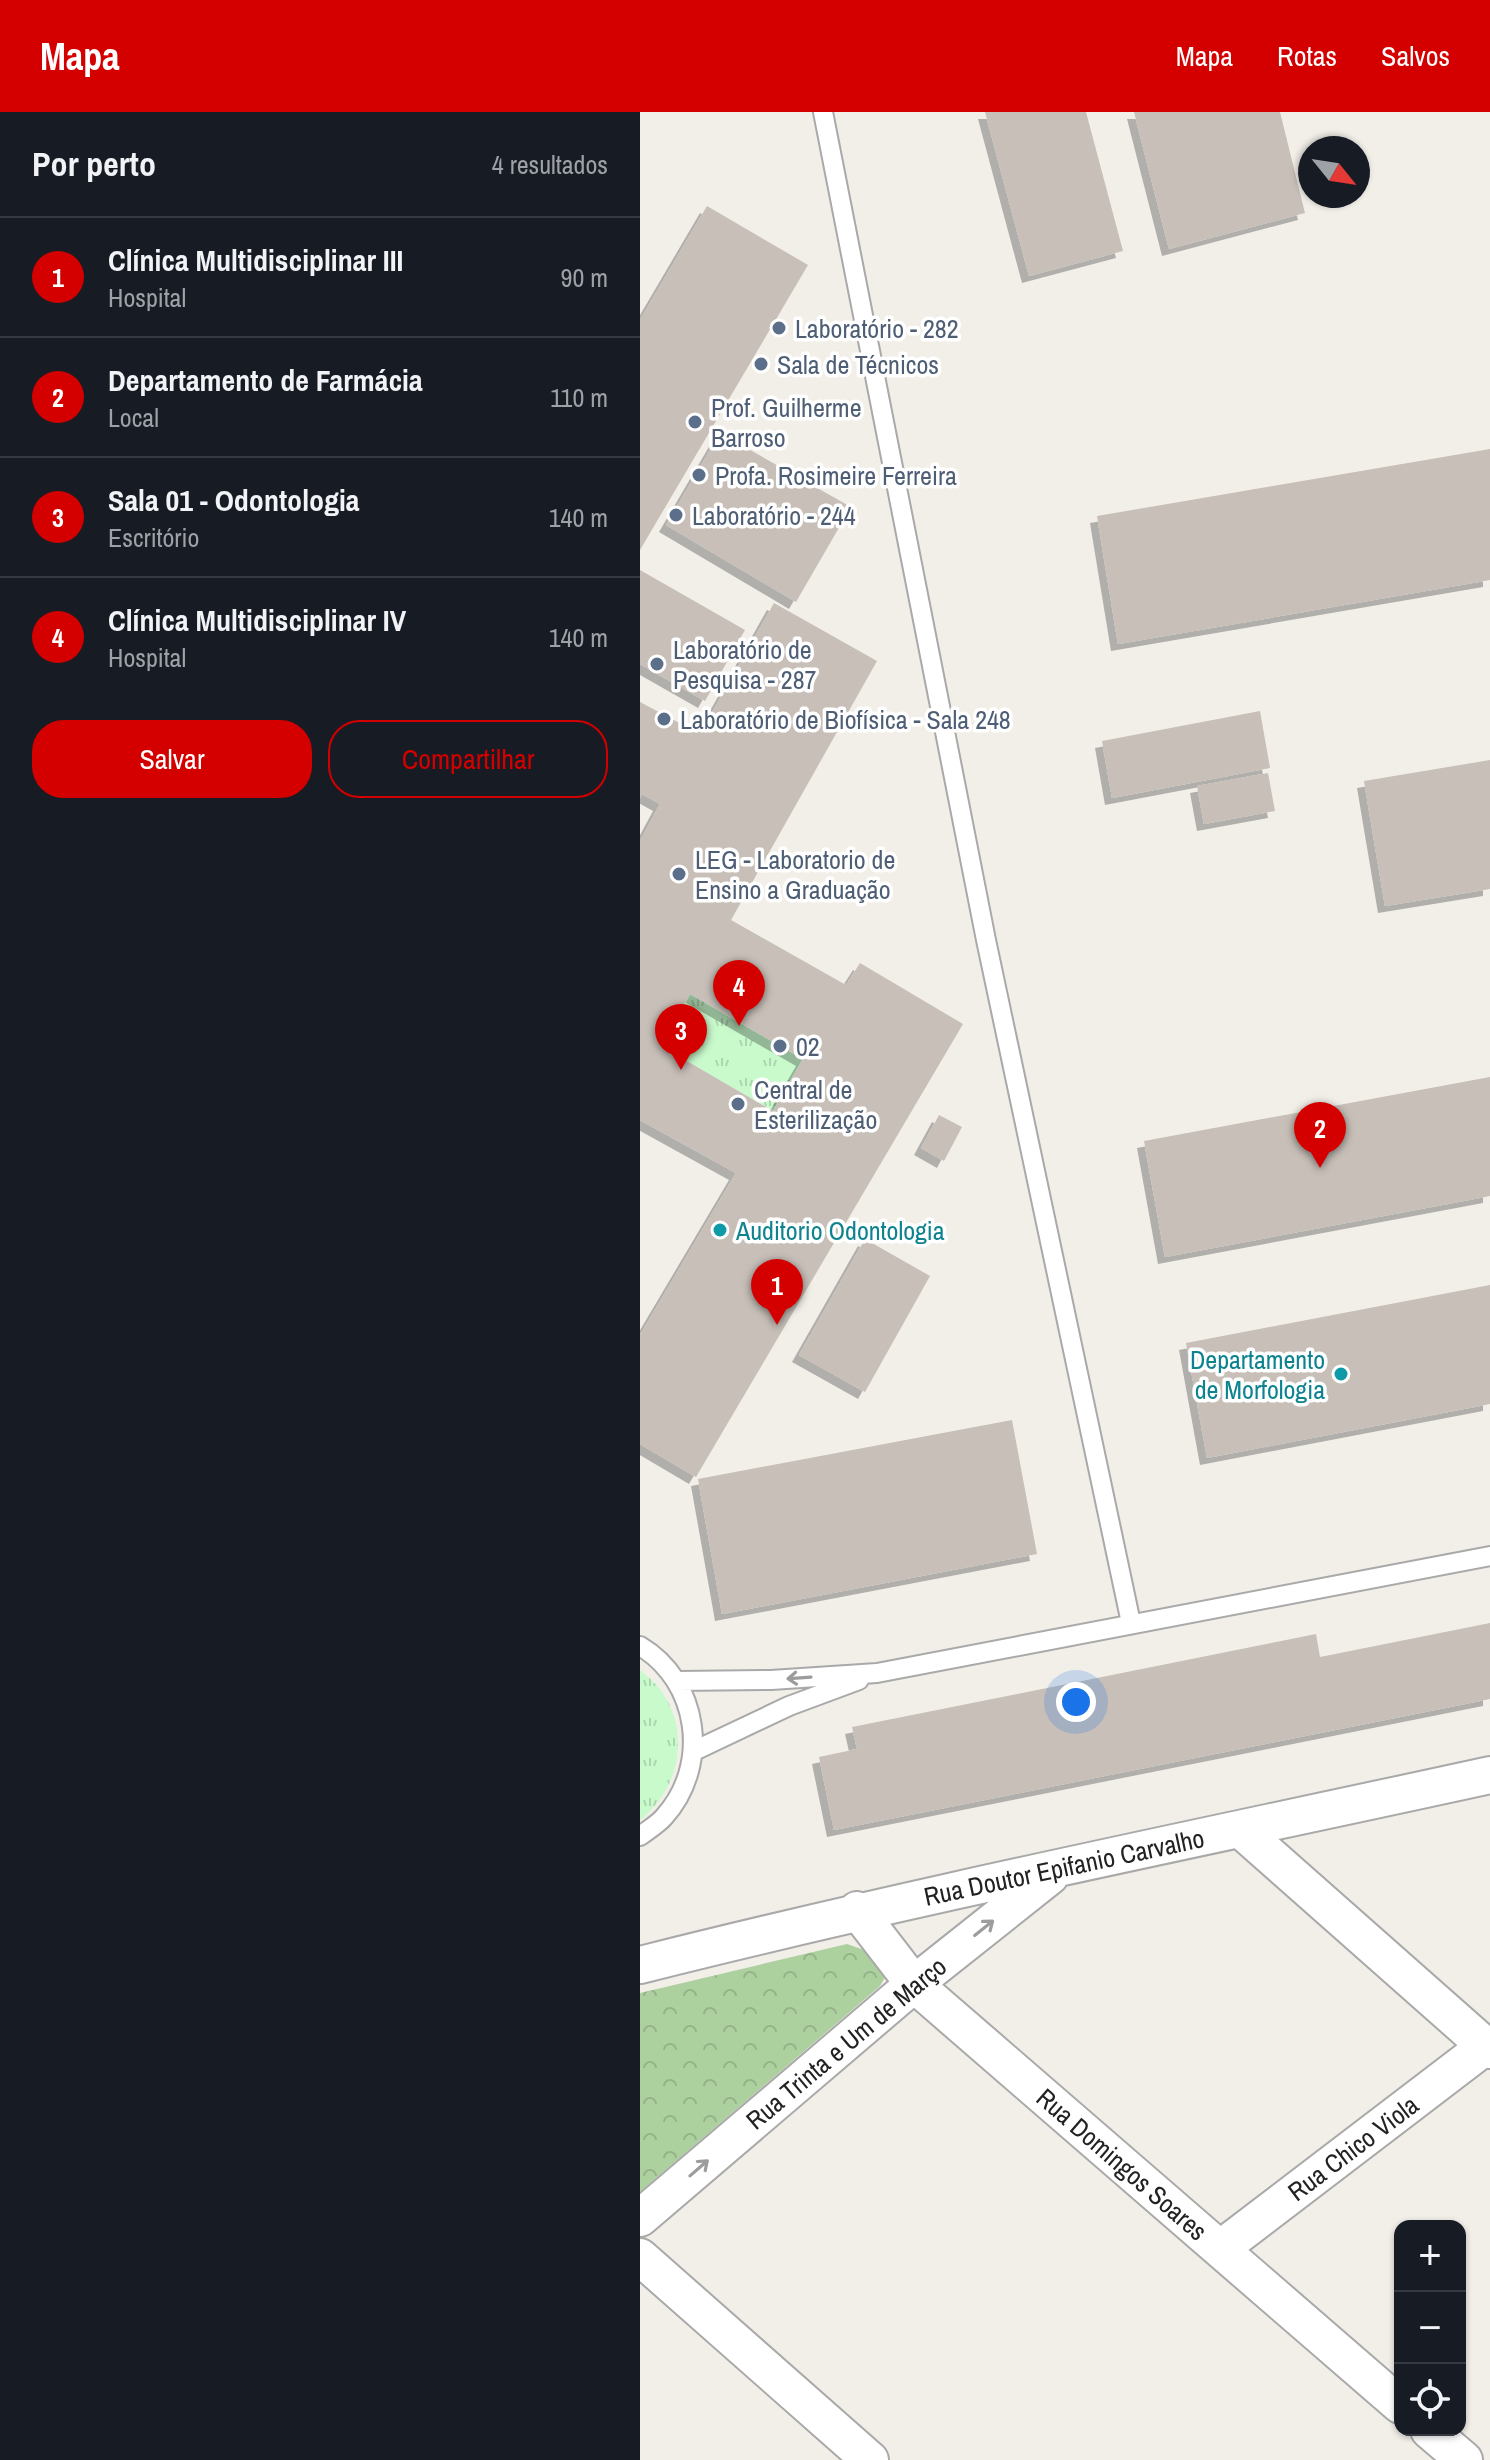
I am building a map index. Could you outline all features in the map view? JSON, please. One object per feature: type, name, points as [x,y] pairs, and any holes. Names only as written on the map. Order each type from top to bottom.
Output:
[{"type":"street","name":"Rua Doutor Epifanio Carvalho","points":[[640,1965],[857,1910],[1056,1871],[1490,1775]]},
{"type":"street","points":[[1240,1829],[1488,2048]]},
{"type":"street","name":"Rua Trinta e Um de Março","points":[[640,2218],[914,1984],[1056,1871]]},
{"type":"street","name":"Rua Domingos Soares","points":[[857,1910],[914,1984],[1394,2400]]},
{"type":"street","name":"Rua Chico Viola","points":[[1220,2249],[1488,2048]]},
{"type":"street","points":[[640,2257],[870,2460]]},
{"type":"street","points":[[1436,2436],[1464,2460]]},
{"type":"lane","points":[[823,112],[989,955],[1131,1623]]},
{"type":"lane","points":[[678,1681],[771,1680],[877,1673],[1490,1556]]},
{"type":"lane","points":[[640,1646],[655,1655],[678,1681],[691,1715],[694,1751],[685,1786],[664,1817],[640,1836]]},
{"type":"lane","points":[[694,1751],[789,1706],[877,1673]]},
{"type":"green space","points":[[690,994],[803,1059],[773,1111],[661,1046]]},
{"type":"green space","points":[[640,1670],[660,1689],[671,1708],[678,1743],[672,1777],[653,1808],[640,1820]]},
{"type":"green space","points":[[847,1944],[881,1956],[887,1974],[880,1986],[640,2192],[640,1993]]},
{"type":"building","points":[[985,112],[1086,112],[1123,251],[1029,276]]},
{"type":"building","points":[[1134,112],[1280,112],[1298,185],[1298,208],[1304,208],[1305,213],[1169,249]]},
{"type":"building","points":[[707,206],[808,265],[640,550],[640,320]]},
{"type":"building","points":[[720,433],[851,507],[796,602],[666,525]]},
{"type":"building","points":[[1490,449],[1490,580],[1118,644],[1097,516]]},
{"type":"building","points":[[640,570],[745,630],[705,701],[640,664]]},
{"type":"building","points":[[774,603],[877,661],[731,920],[846,985],[860,963],[963,1024],[696,1477],[640,1444],[640,1335],[736,1173],[640,1120],[640,841],[660,804],[642,794],[640,798],[640,702],[700,734]],"holes":[[[690,994],[803,1059],[773,1111],[661,1046]]]},
{"type":"building","points":[[1260,711],[1270,768],[1112,798],[1102,741]]},
{"type":"building","points":[[1490,760],[1490,889],[1385,906],[1364,781]]},
{"type":"building","points":[[1268,773],[1275,811],[1204,824],[1197,786]]},
{"type":"building","points":[[1490,1077],[1490,1196],[1165,1257],[1144,1141]]},
{"type":"building","points":[[939,1115],[962,1127],[944,1161],[921,1148]]},
{"type":"building","points":[[865,1239],[930,1276],[865,1392],[799,1355]]},
{"type":"building","name":"Departamento de Morfologia","points":[[1490,1285],[1490,1404],[1207,1458],[1186,1343]]},
{"type":"building","points":[[1012,1420],[1037,1554],[722,1614],[698,1479]]},
{"type":"building","points":[[1490,1623],[1490,1699],[834,1830],[819,1757],[857,1749],[852,1727],[1316,1634],[1320,1657]]},
{"type":"place","name":"Laboratório - 282","points":[[779,328]]},
{"type":"place","name":"Sala de Técnicos","points":[[761,364]]},
{"type":"place","name":"Prof. Guilherme Barroso","points":[[695,422]]},
{"type":"place","name":"Profa. Rosimeire Ferreira","points":[[699,475]]},
{"type":"place","name":"Laboratório - 244","points":[[676,515]]},
{"type":"place","name":"Laboratório de Pesquisa - 287","points":[[657,664]]},
{"type":"place","name":"Laboratório de Biofísica - Sala 248","points":[[664,719]]},
{"type":"place","name":"LEG - Laboratorio de Ensino a Graduação","points":[[679,874]]},
{"type":"place","name":"Clínica Multidisciplinar IV","points":[[739,1026]]},
{"type":"place","name":"02","points":[[780,1046]]},
{"type":"place","name":"Sala 01 - Odontologia","points":[[681,1070]]},
{"type":"place","name":"Central de Esterilização","points":[[738,1104]]},
{"type":"place","name":"Departamento de Farmácia","points":[[1320,1168]]},
{"type":"place","name":"Auditorio Odontologia","points":[[720,1230]]},
{"type":"place","name":"Clínica Multidisciplinar III","points":[[777,1325]]},
{"type":"place","name":"Departamento de Morfologia","points":[[1341,1374]]}]
